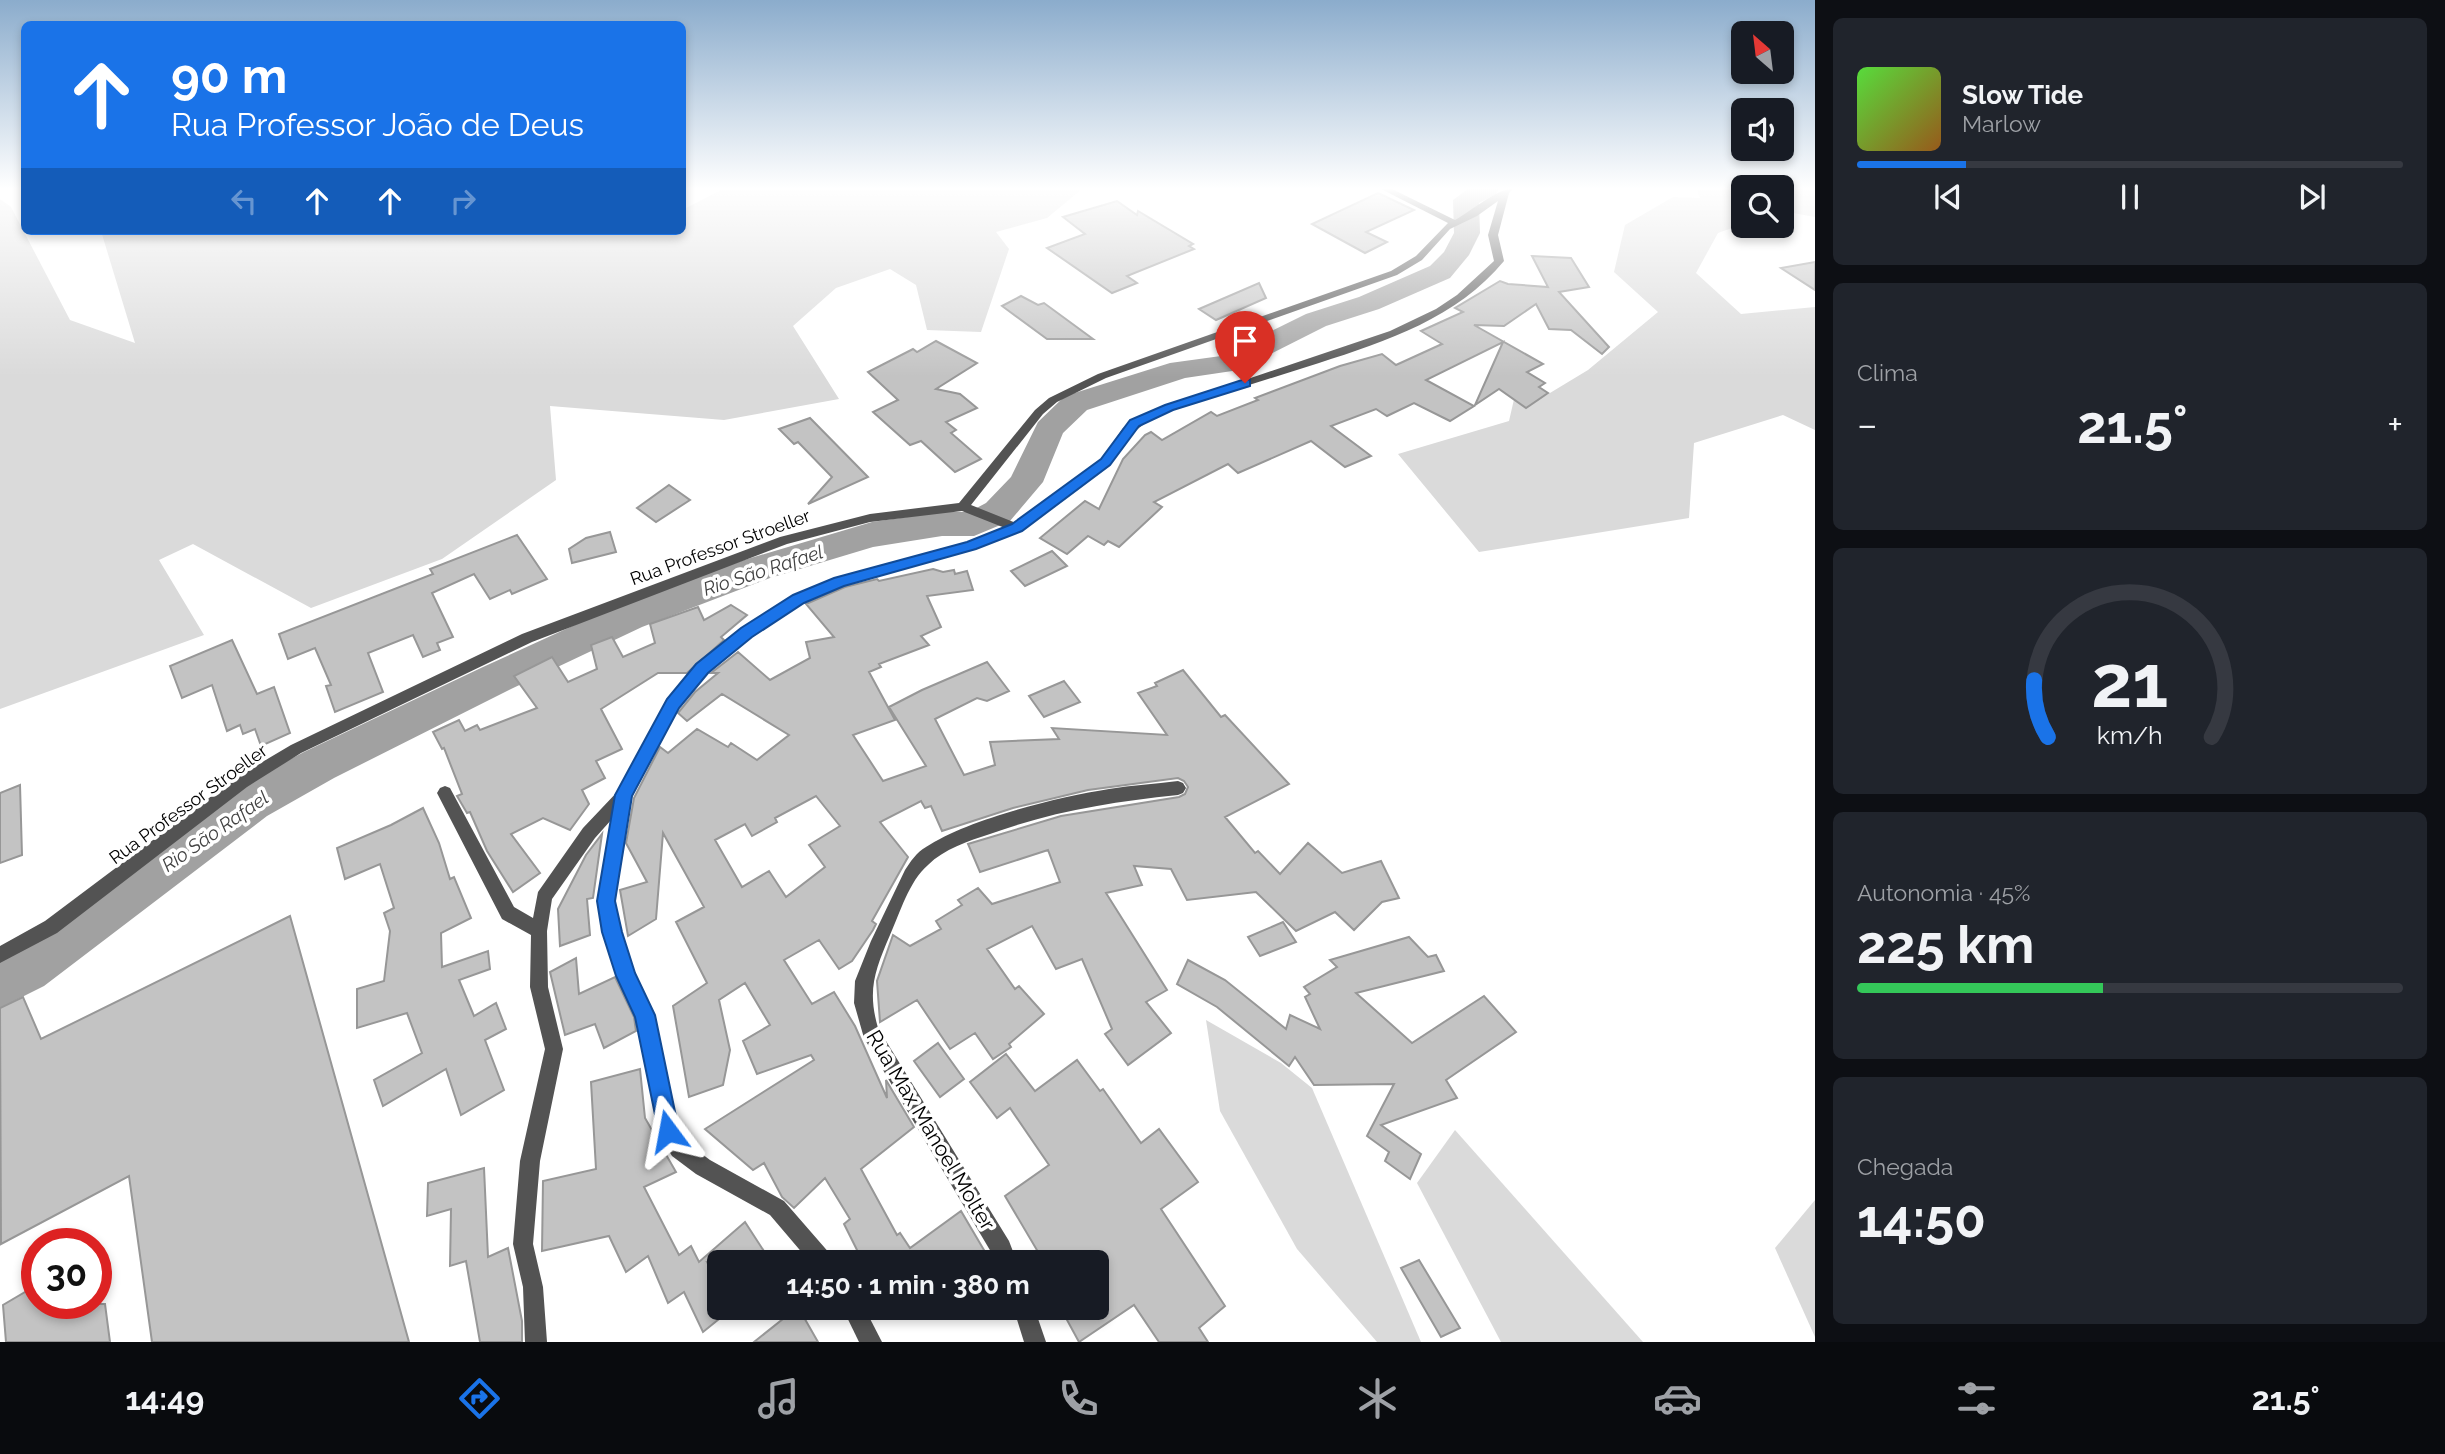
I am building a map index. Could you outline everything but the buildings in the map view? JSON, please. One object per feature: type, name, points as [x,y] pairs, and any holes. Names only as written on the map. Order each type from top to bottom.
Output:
[{"type":"street","points":[[1017,528],[963,507],[1040,412],[1053,400],[1101,376],[1394,273],[1419,258],[1424,252]]},
{"type":"street","points":[[536,1342],[533,1287],[523,1244],[530,1161],[554,1049],[539,986],[539,931],[544,897],[589,833],[624,795],[673,703],[702,669],[747,632],[798,599],[839,581],[971,546],[1017,528],[1106,462],[1127,431],[1148,416],[1398,334],[1450,305],[1480,283],[1499,261],[1497,252]]},
{"type":"street","name":"Rua Professor Stroeller","points":[[0,955],[51,927],[242,782],[296,749],[527,638],[783,540],[870,518],[963,507]]},
{"type":"street","name":"Rua Max Manoel Molter","points":[[1004,1250],[870,1032],[861,1005],[863,979],[919,862],[939,848],[1013,820],[1094,798],[1178,788]]},
{"type":"street","points":[[445,793],[508,913],[539,931]]},
{"type":"street","points":[[624,795],[606,901],[612,932],[626,976],[645,1015],[668,1131],[679,1149],[703,1167],[777,1208],[814,1250]]},
{"type":"street","points":[[859,1320],[871,1342]]},
{"type":"street","points":[[1027,1320],[1035,1342]]},
{"type":"shaded area","points":[[0,252],[34,252],[70,320],[135,343],[107,252],[1008,252],[981,332],[927,330],[916,285],[890,269],[836,288],[793,326],[839,399],[724,420],[550,406],[556,480],[442,559],[311,608],[193,544],[159,560],[204,635],[0,709]]},
{"type":"shaded area","points":[[1619,252],[1708,252],[1696,273],[1741,314],[1815,307],[1815,430],[1783,415],[1694,443],[1689,518],[1479,552],[1398,454],[1509,421],[1518,382],[1545,396],[1588,370],[1658,312],[1614,272]]},
{"type":"shaded area","points":[[1206,1020],[1281,1063],[1312,1088],[1421,1342],[1377,1342],[1297,1249],[1220,1111]]},
{"type":"shaded area","points":[[1455,1130],[1643,1342],[1501,1342],[1417,1183]]},
{"type":"shaded area","points":[[1815,1200],[1815,1337],[1775,1248]]},
{"type":"waterway","name":"Rio São Rafael","points":[[0,983],[26,969],[251,802],[319,765],[628,617],[757,569],[872,535],[942,524],[974,524],[998,512],[1026,482],[1049,429],[1076,403],[1181,369],[1228,364],[1316,320],[1369,303],[1440,272],[1458,252]]},
{"type":"route","points":[[668,1131],[645,1015],[626,976],[612,932],[606,901],[624,795],[673,703],[702,669],[747,632],[798,599],[839,581],[971,546],[1017,528],[1106,462],[1135,423],[1169,408],[1245,383]]}]
